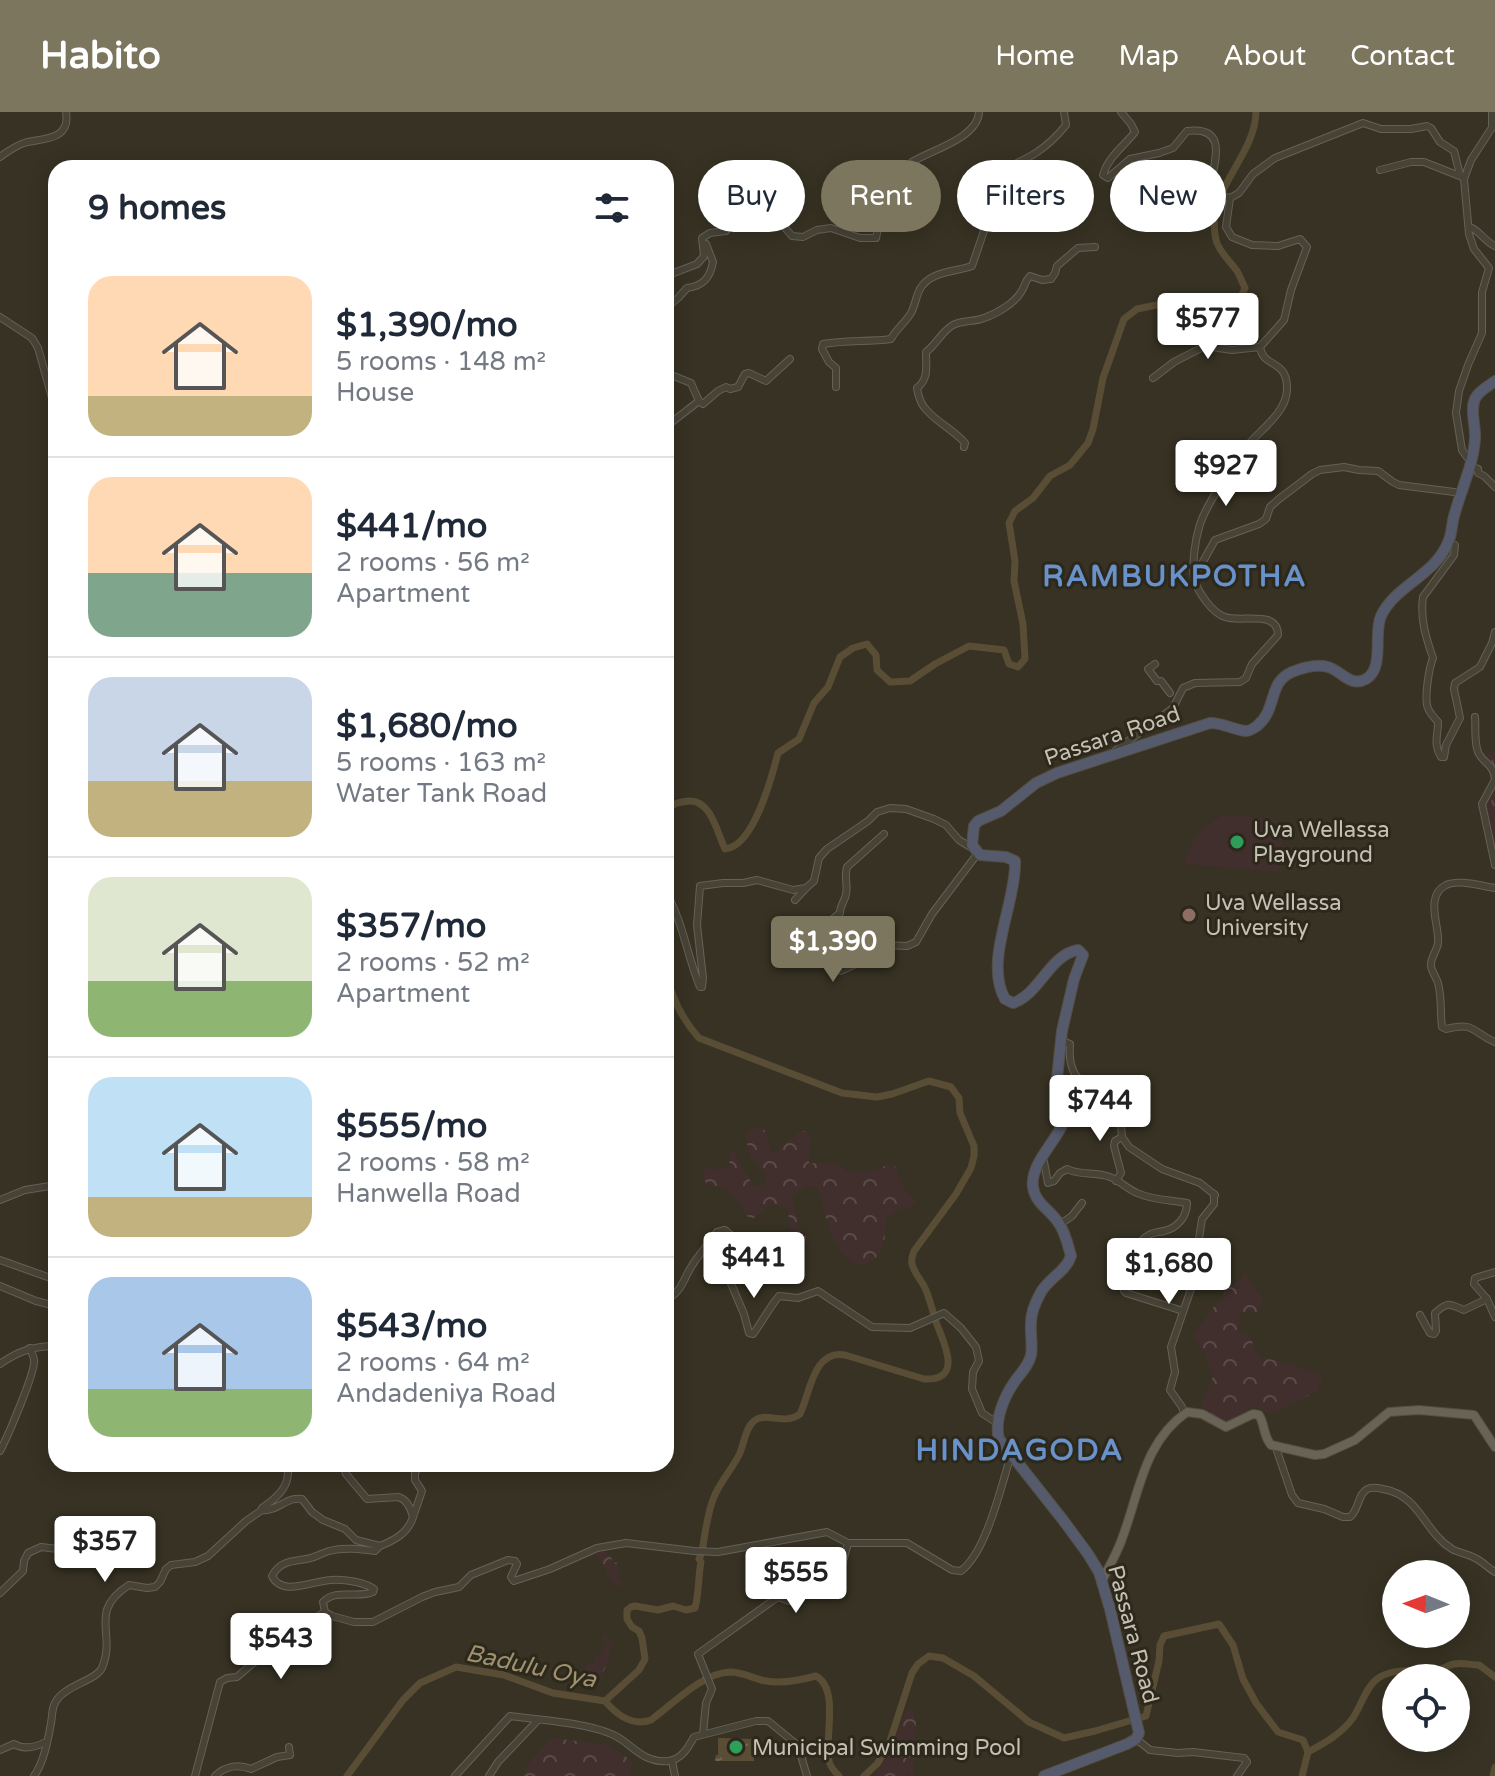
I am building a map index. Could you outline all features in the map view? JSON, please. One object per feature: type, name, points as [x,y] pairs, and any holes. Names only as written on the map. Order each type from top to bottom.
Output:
[{"type":"highway","name":"Passara Road","points":[[976,851],[972,845],[974,826],[978,821],[1001,811],[1036,783],[1057,773],[1210,723],[1246,731],[1252,729],[1268,714],[1279,681],[1307,667],[1326,666],[1354,682],[1365,680],[1375,665],[1380,617],[1401,591],[1433,566],[1449,542],[1475,439],[1474,401],[1495,381]]},
{"type":"highway","points":[[976,851],[985,856],[1010,857],[1015,861],[1012,894],[999,956],[999,984],[1009,1003],[1025,997],[1068,953],[1078,950],[1083,954],[1074,979],[1056,1088],[1068,1108],[1033,1180],[1038,1200],[1059,1225],[1071,1256],[1041,1291],[1031,1319],[1031,1355],[1004,1401],[997,1423]]},
{"type":"highway","name":"Passara Road","points":[[997,1423],[999,1439],[1097,1567],[1138,1727],[1136,1739]]},
{"type":"highway","points":[[1044,1776],[1136,1739]]},
{"type":"main road","points":[[1102,1581],[1120,1547],[1148,1459],[1157,1443],[1184,1414],[1202,1414],[1226,1427],[1253,1414],[1259,1415],[1266,1439],[1271,1445],[1315,1455],[1355,1440],[1393,1411],[1474,1415],[1495,1447]]},
{"type":"street","points":[[0,157],[16,146],[47,140],[61,131],[67,123],[66,112]]},
{"type":"street","points":[[674,273],[697,264],[704,256],[701,240],[710,233],[726,231],[730,214],[748,212],[776,217],[792,236],[803,237],[831,228],[860,238],[876,238],[877,223],[870,215],[876,183],[969,131],[978,121],[979,112]]},
{"type":"street","points":[[836,387],[836,368],[829,362],[822,349],[823,344],[891,339],[910,314],[924,282],[936,275],[972,266],[987,222],[977,207],[983,172],[992,167],[999,171],[1010,167],[1051,143],[1066,125],[1064,112]]},
{"type":"street","points":[[1121,112],[1135,132],[1113,156],[1103,172],[1105,178],[1111,178],[1130,159],[1173,148],[1184,133],[1194,130],[1208,134],[1216,142],[1211,182],[1214,189],[1228,198]]},
{"type":"street","points":[[1462,177],[1494,126],[1492,112]]},
{"type":"street","points":[[1228,198],[1245,188],[1253,174],[1275,158],[1363,123],[1381,129],[1427,126],[1440,142],[1454,151],[1462,177],[1469,234],[1474,249],[1489,268],[1482,292],[1481,338],[1459,391],[1456,412],[1462,450],[1470,465],[1495,487]]},
{"type":"street","points":[[1380,170],[1424,162],[1462,177]]},
{"type":"street","points":[[1153,378],[1174,362],[1205,346],[1232,350],[1260,347],[1284,320],[1307,247],[1300,239],[1278,246],[1252,245],[1232,237],[1226,227],[1228,198]]},
{"type":"street","points":[[1472,228],[1495,246]]},
{"type":"street","points":[[674,301],[687,288],[697,287],[708,280],[713,262],[704,237]]},
{"type":"street","points":[[964,447],[965,443],[958,435],[924,407],[919,397],[917,388],[926,375],[926,352],[956,323],[983,319],[1016,300],[1026,278],[1051,279],[1057,266],[1078,248],[1095,247]]},
{"type":"street","points":[[0,317],[32,338],[48,384]]},
{"type":"street","points":[[1107,757],[1173,708],[1183,688],[1195,683],[1240,682],[1246,678],[1252,664],[1278,635],[1274,623],[1267,619],[1229,619],[1218,614],[1194,579],[1199,528],[1203,518],[1249,444],[1266,427],[1286,396],[1283,370],[1261,354],[1260,347]]},
{"type":"street","points":[[674,376],[691,383],[703,404],[726,387],[738,387],[745,374],[766,381],[790,359]]},
{"type":"street","points":[[674,420],[699,401]]},
{"type":"street","points":[[1194,579],[1215,540],[1259,524],[1279,499],[1320,470],[1344,467],[1378,471],[1399,485],[1462,493]]},
{"type":"street","points":[[1449,542],[1455,545],[1454,555],[1422,602],[1424,631],[1433,658],[1428,670],[1426,703],[1438,722],[1435,739],[1436,750],[1441,757],[1444,757],[1446,745],[1460,718],[1455,683],[1480,667],[1495,632]]},
{"type":"street","points":[[1155,664],[1148,669],[1170,693]]},
{"type":"street","points":[[1475,717],[1479,756],[1488,762],[1495,776],[1482,804],[1495,865]]},
{"type":"street","points":[[795,900],[814,881],[819,858],[827,849],[877,812],[890,808],[906,809],[946,825],[959,840],[976,851],[916,942],[907,946],[884,945],[873,949],[858,963],[841,971],[811,954],[810,945],[814,936],[840,913],[840,906],[846,897],[847,867],[884,834]]},
{"type":"street","points":[[674,910],[694,974],[702,987],[697,925],[700,886],[757,880],[793,890],[806,888]]},
{"type":"street","points":[[1495,888],[1458,883],[1444,886],[1433,908],[1439,938],[1431,962],[1438,982],[1442,1027],[1469,1026],[1495,1042]]},
{"type":"street","points":[[1062,1041],[1070,1044],[1069,1055],[1074,1074],[1111,1093],[1128,1095],[1135,1100],[1121,1126],[1122,1137],[1129,1147],[1158,1166],[1192,1179],[1214,1195],[1214,1204],[1202,1219],[1192,1286],[1171,1347],[1175,1372],[1170,1390],[1184,1414]]},
{"type":"street","points":[[1116,1181],[1120,1176],[1120,1166],[1114,1146],[1115,1141],[1122,1137]]},
{"type":"street","points":[[1041,1160],[1048,1183],[1067,1169],[1073,1173],[1099,1173],[1144,1196],[1187,1203],[1184,1217],[1173,1229],[1150,1234],[1132,1252],[1125,1253],[1123,1261],[1131,1266],[1126,1293],[1183,1311]]},
{"type":"street","points":[[0,1200],[25,1190],[48,1186]]},
{"type":"street","points":[[1059,1225],[1072,1216],[1082,1203]]},
{"type":"street","points":[[674,1295],[692,1264],[717,1232],[725,1230],[734,1242],[729,1279],[749,1333],[756,1331],[779,1296],[798,1298],[818,1291],[872,1327],[906,1329],[944,1313],[976,1347],[979,1361],[973,1372],[972,1389],[982,1413],[997,1423]]},
{"type":"street","points":[[0,1260],[48,1277]]},
{"type":"street","points":[[1495,1272],[1475,1278],[1474,1284],[1487,1299],[1495,1317]]},
{"type":"street","points":[[0,1286],[48,1304]]},
{"type":"street","points":[[1420,1315],[1430,1333],[1434,1334],[1435,1313],[1444,1304],[1464,1310],[1487,1299]]},
{"type":"street","points":[[0,1364],[18,1352],[48,1347]]},
{"type":"street","points":[[0,1451],[30,1378],[35,1360],[30,1348]]},
{"type":"street","points":[[1275,1445],[1292,1495],[1298,1503],[1350,1517],[1357,1510],[1360,1497],[1370,1488],[1393,1491],[1403,1495],[1452,1549],[1476,1558],[1495,1572]]},
{"type":"street","points":[[416,1472],[415,1480],[422,1491],[410,1525],[397,1539],[375,1551],[333,1550],[286,1562],[273,1571],[273,1580],[283,1586],[302,1586],[330,1580],[371,1586],[373,1592],[367,1595],[336,1594],[323,1602],[325,1612],[332,1616],[354,1622],[373,1622],[422,1597],[459,1587],[471,1575],[508,1560],[517,1564],[511,1577],[514,1581],[597,1548],[626,1543],[708,1552],[827,1532],[848,1543],[907,1543],[952,1570],[961,1571],[968,1566],[983,1538],[1011,1455]]},
{"type":"street","points":[[34,1776],[39,1770],[50,1733],[54,1704],[79,1683],[98,1674],[102,1666],[106,1638],[104,1621],[109,1601],[129,1585],[155,1587],[171,1565],[195,1562],[208,1556],[278,1497],[284,1489],[288,1472]]},
{"type":"street","points":[[345,1472],[367,1499],[403,1498],[413,1517]]},
{"type":"street","points":[[262,1510],[268,1511],[292,1499],[302,1499],[312,1512],[345,1529],[356,1540],[380,1546]]},
{"type":"street","points":[[703,1734],[711,1688],[698,1654],[778,1597],[791,1601],[818,1579],[836,1576],[848,1543]]},
{"type":"street","points":[[0,1593],[23,1571],[28,1553],[41,1547],[91,1553],[93,1557]]},
{"type":"street","points":[[195,1776],[220,1682],[237,1677],[266,1652],[272,1654],[278,1665],[282,1666],[300,1653],[308,1640],[309,1625],[315,1617],[325,1612]]},
{"type":"street","points":[[458,1775],[510,1716],[580,1725],[614,1735],[640,1756],[664,1761],[672,1761],[686,1752],[694,1737],[756,1721],[768,1721],[795,1743],[807,1776]]},
{"type":"street","points":[[489,1776],[498,1762],[538,1720]]},
{"type":"street","points":[[1136,1739],[1150,1750],[1244,1758],[1247,1762],[1237,1776]]},
{"type":"street","points":[[0,1750],[14,1744],[20,1747],[38,1746],[46,1742]]},
{"type":"street","points":[[215,1776],[231,1766],[251,1769],[277,1757],[290,1755],[289,1747]]},
{"type":"street","points":[[672,1761],[675,1776]]},
{"type":"green space","points":[[1495,752],[1495,776],[1479,756]]},
{"type":"green space","points":[[1495,776],[1495,865],[1482,804]]},
{"type":"green space","name":"Uva Wellassa Playground","points":[[1222,816],[1285,822],[1279,872],[1183,864],[1197,836]]},
{"type":"green space","points":[[763,1128],[773,1155],[798,1132],[804,1131],[811,1135],[809,1163],[838,1164],[847,1171],[864,1173],[892,1164],[895,1166],[904,1188],[917,1203],[904,1210],[899,1209],[886,1218],[885,1239],[876,1258],[870,1262],[854,1263],[840,1250],[831,1233],[818,1188],[810,1186],[793,1197],[800,1227],[809,1240],[805,1245],[794,1246],[788,1209],[771,1203],[752,1219],[744,1214],[730,1193],[707,1185],[702,1175],[707,1167],[720,1170],[729,1167],[730,1152],[733,1150],[753,1186],[766,1183],[764,1173],[751,1158],[745,1136],[751,1129]]},
{"type":"green space","points":[[1246,1275],[1263,1299],[1257,1314],[1250,1311],[1241,1313],[1238,1330],[1251,1336],[1254,1349],[1261,1357],[1323,1375],[1318,1391],[1270,1414],[1252,1406],[1244,1416],[1224,1423],[1200,1408],[1213,1376],[1206,1357],[1192,1336],[1229,1287]]},
{"type":"green space","points":[[600,1549],[618,1563],[620,1573],[616,1579],[623,1583],[620,1588],[611,1582],[602,1563],[592,1554]]},
{"type":"green space","points":[[605,1635],[612,1642],[609,1655],[603,1672],[591,1688],[584,1683],[580,1673],[593,1663],[607,1645],[602,1639]]},
{"type":"green space","points":[[914,1711],[916,1721],[913,1776],[908,1772],[904,1776],[876,1776],[877,1764],[881,1763],[892,1745],[904,1714]]},
{"type":"green space","points":[[552,1738],[611,1745],[634,1763],[629,1776],[523,1776],[532,1758]]},
{"type":"water","name":"Municipal Swimming Pool","points":[[718,1738],[754,1739],[754,1761],[715,1761]]},
{"type":"waterway","points":[[674,805],[697,802],[708,811],[725,849],[735,845],[753,824],[778,753],[799,739],[814,703],[828,687],[840,657],[853,648],[867,644],[876,655],[877,670],[890,682],[910,681],[969,646],[1004,650],[1009,664],[1018,667],[1025,659],[1009,523],[1015,511],[1033,498],[1050,476],[1070,465],[1088,443],[1103,378],[1124,319],[1137,309],[1157,305],[1189,309],[1241,297],[1245,288],[1217,244],[1214,222],[1223,190],[1248,145],[1256,112]]},
{"type":"waterway","points":[[605,1701],[639,1670],[645,1659],[642,1638],[627,1619],[627,1610],[635,1606],[658,1610],[673,1606],[686,1610],[695,1608],[699,1559],[712,1504],[754,1421],[764,1417],[788,1419],[800,1414],[819,1366],[834,1355],[845,1355],[924,1379],[944,1374],[948,1359],[946,1350],[912,1259],[914,1251],[956,1194],[971,1168],[974,1156],[974,1146],[960,1113],[959,1098],[951,1087],[929,1081],[877,1097],[842,1093],[699,1038],[674,997]]},
{"type":"waterway","name":"Badulu Oya","points":[[864,1776],[877,1764],[889,1744],[912,1673],[929,1656],[943,1658],[974,1676],[1029,1722],[1064,1738],[1146,1716],[1164,1636],[1219,1624],[1233,1645],[1243,1679],[1256,1703],[1278,1732],[1303,1740],[1308,1752],[1302,1776]]},
{"type":"waterway","points":[[1308,1752],[1343,1729],[1353,1718],[1371,1685],[1387,1674],[1438,1670],[1460,1663],[1479,1665],[1495,1677]]},
{"type":"waterway","name":"Badulu Oya","points":[[347,1776],[403,1700],[420,1683],[456,1667],[504,1675],[553,1693],[605,1701],[620,1715],[637,1722],[651,1720],[698,1683],[719,1674],[735,1672],[778,1682],[816,1676],[827,1692],[829,1761],[839,1776]]},
{"type":"waterway","points":[[1493,1776],[1495,1767]]},
{"type":"place","name":"Uva Wellassa Playground","points":[[1237,842]]},
{"type":"place","name":"Uva Wellassa University","points":[[1189,915]]},
{"type":"place","name":"Municipal Swimming Pool","points":[[736,1747]]},
{"type":"district","name":"RAMBUKPOTHA","points":[[1175,576]]},
{"type":"district","name":"HINDAGODA","points":[[1020,1450]]}]
